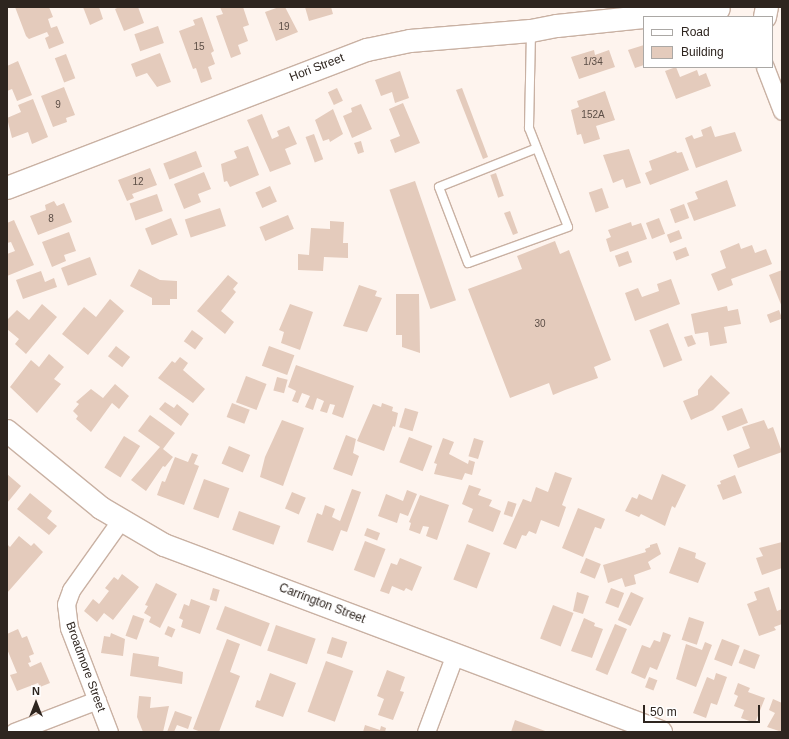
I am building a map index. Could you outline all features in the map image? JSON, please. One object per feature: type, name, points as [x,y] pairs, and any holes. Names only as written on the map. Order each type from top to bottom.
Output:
[{"type":"main road","name":"Hori Street","points":[[656,16],[719,11]]},
{"type":"main road","name":"Hori Street","points":[[7,188],[367,50],[410,41],[531,31],[557,26],[643,17]]},
{"type":"main road","name":"Carrington Street","points":[[7,431],[120,521],[164,545],[661,732]]},
{"type":"street","points":[[766,68],[779,94],[782,111]]},
{"type":"street","name":"Broadmore Street","points":[[109,732],[69,628],[66,604],[70,590],[120,521]]},
{"type":"street","points":[[426,732],[455,654]]},
{"type":"street","points":[[14,732],[97,700]]},
{"type":"lane","points":[[531,31],[529,128],[537,148],[568,227],[468,263],[439,187],[537,148]]},
{"type":"building","points":[[15,7],[49,7],[53,17],[48,19],[51,28],[57,26],[64,43],[49,49],[45,38],[49,36],[47,32],[29,39],[26,36]]},
{"type":"building","points":[[83,7],[99,7],[103,19],[90,25]]},
{"type":"building","points":[[119,7],[138,7],[144,23],[124,31],[115,9]]},
{"type":"building","points":[[220,7],[243,7],[249,25],[243,27],[248,41],[238,45],[241,54],[231,58],[216,16],[223,14]]},
{"type":"building","points":[[279,7],[285,7],[298,32],[276,41],[265,12]]},
{"type":"building","points":[[305,7],[331,7],[333,14],[309,21]]},
{"type":"building","points":[[202,17],[214,51],[211,53],[215,64],[208,67],[212,79],[201,83],[196,68],[193,69],[179,31],[195,25],[193,20]]},
{"type":"building","points":[[158,26],[164,43],[140,51],[134,34]]},
{"type":"building","points":[[643,45],[643,65],[635,68],[628,50]]},
{"type":"building","points":[[594,50],[595,55],[609,50],[615,67],[579,79],[571,57]]},
{"type":"building","points":[[160,53],[171,82],[157,87],[147,73],[136,77],[131,64]]},
{"type":"building","points":[[66,54],[75,78],[64,83],[55,58]]},
{"type":"building","points":[[18,61],[32,95],[17,101],[12,89],[7,91],[7,66]]},
{"type":"building","points":[[676,68],[680,77],[697,70],[699,76],[706,73],[711,86],[676,99],[665,71]]},
{"type":"building","points":[[400,71],[409,98],[395,103],[392,92],[381,96],[375,80]]},
{"type":"building","points":[[64,87],[75,115],[66,118],[67,122],[53,127],[41,96]]},
{"type":"building","points":[[337,88],[343,101],[334,105],[328,92]]},
{"type":"building","points":[[462,88],[488,157],[483,159],[456,90]]},
{"type":"building","points":[[605,91],[615,120],[596,126],[600,139],[584,144],[581,134],[577,135],[571,110],[579,107],[577,101]]},
{"type":"building","points":[[33,99],[48,137],[32,144],[28,132],[12,138],[7,118],[21,112],[18,105]]},
{"type":"building","points":[[403,103],[420,143],[395,153],[390,140],[400,136],[389,109]]},
{"type":"building","points":[[361,104],[372,129],[352,138],[343,116],[352,112],[351,108]]},
{"type":"building","points":[[333,109],[343,134],[330,142],[329,139],[323,141],[315,120]]},
{"type":"building","points":[[262,114],[272,139],[279,136],[277,131],[289,126],[297,144],[285,149],[291,164],[270,172],[247,120]]},
{"type":"building","points":[[711,126],[715,137],[735,132],[742,151],[696,168],[685,138],[692,135],[694,139],[703,136],[701,130]]},
{"type":"building","points":[[314,134],[323,159],[315,162],[306,137]]},
{"type":"building","points":[[361,141],[364,152],[358,154],[354,143]]},
{"type":"building","points":[[248,146],[259,175],[230,187],[227,181],[224,182],[221,164],[237,158],[234,151]]},
{"type":"building","points":[[629,149],[641,183],[626,188],[623,179],[613,183],[603,155]]},
{"type":"building","points":[[196,151],[202,167],[169,179],[163,164]]},
{"type":"building","points":[[676,151],[677,153],[682,152],[689,170],[650,185],[645,173],[652,170],[649,161]]},
{"type":"building","points":[[150,168],[157,185],[132,194],[134,198],[127,201],[118,180]]},
{"type":"building","points":[[204,172],[211,189],[198,194],[201,202],[184,209],[174,184]]},
{"type":"building","points":[[496,173],[504,196],[498,198],[490,175]]},
{"type":"building","points":[[727,180],[736,206],[694,221],[687,203],[698,199],[695,192]]},
{"type":"building","points":[[415,181],[456,300],[430,309],[389,190]]},
{"type":"building","points":[[270,186],[277,202],[262,208],[255,193]]},
{"type":"building","points":[[602,188],[609,208],[596,212],[589,193]]},
{"type":"building","points":[[157,194],[163,211],[135,220],[130,203]]},
{"type":"building","points":[[54,201],[57,206],[64,203],[72,222],[38,235],[30,216],[46,210],[45,205]]},
{"type":"building","points":[[684,204],[689,218],[675,223],[670,209]]},
{"type":"building","points":[[220,208],[226,226],[191,238],[185,219]]},
{"type":"building","points":[[510,211],[518,233],[513,235],[504,213]]},
{"type":"building","points":[[288,215],[294,229],[265,241],[259,227]]},
{"type":"building","points":[[171,218],[178,235],[152,245],[145,228]]},
{"type":"building","points":[[659,218],[665,234],[652,239],[646,223]]},
{"type":"building","points":[[14,220],[34,265],[7,276],[7,254],[15,251],[11,242],[7,243],[7,223]]},
{"type":"building","points":[[330,221],[344,222],[343,243],[348,243],[348,258],[324,257],[323,271],[298,270],[298,254],[309,255],[311,228],[330,229]]},
{"type":"building","points":[[631,222],[632,226],[641,223],[647,239],[610,252],[606,239],[611,237],[608,230]]},
{"type":"building","points":[[679,230],[682,238],[670,243],[667,235]]},
{"type":"building","points":[[69,232],[76,251],[64,255],[66,261],[52,267],[42,242]]},
{"type":"building","points":[[555,241],[560,254],[569,250],[611,360],[594,367],[598,378],[553,395],[549,383],[510,398],[468,289],[522,269],[517,256]]},
{"type":"building","points":[[739,243],[741,249],[752,245],[755,253],[766,249],[772,264],[731,279],[733,285],[718,291],[711,274],[726,268],[720,251]]},
{"type":"building","points":[[686,247],[689,255],[676,260],[673,252]]},
{"type":"building","points":[[628,251],[632,262],[619,267],[615,256]]},
{"type":"building","points":[[90,257],[97,275],[68,286],[61,268]]},
{"type":"building","points":[[139,269],[160,280],[177,281],[177,299],[170,299],[170,305],[152,305],[152,298],[130,286]]},
{"type":"building","points":[[782,270],[782,307],[769,275]]},
{"type":"building","points":[[41,271],[45,282],[54,278],[57,287],[23,299],[16,280]]},
{"type":"building","points":[[228,275],[238,283],[233,289],[236,292],[221,311],[234,322],[225,334],[197,311]]},
{"type":"building","points":[[671,279],[680,304],[635,321],[625,293],[638,288],[642,297],[659,291],[657,284]]},
{"type":"building","points":[[359,285],[377,291],[375,296],[382,298],[367,332],[343,326]]},
{"type":"building","points":[[396,294],[419,294],[420,353],[402,347],[402,335],[396,335]]},
{"type":"building","points":[[110,299],[124,311],[88,355],[62,334],[84,307],[96,317]]},
{"type":"building","points":[[42,304],[57,317],[26,354],[15,344],[19,339],[7,329],[7,320],[17,310],[29,320]]},
{"type":"building","points":[[290,304],[313,312],[300,350],[281,343],[284,332],[279,330]]},
{"type":"building","points":[[727,306],[728,311],[738,309],[741,324],[724,327],[727,343],[710,346],[708,332],[695,334],[691,314]]},
{"type":"building","points":[[779,310],[782,318],[770,323],[767,315]]},
{"type":"building","points":[[668,323],[682,360],[664,368],[649,330]]},
{"type":"building","points":[[192,330],[203,338],[195,350],[184,341]]},
{"type":"building","points":[[692,335],[696,344],[688,347],[684,337]]},
{"type":"building","points":[[116,346],[130,357],[122,367],[108,356]]},
{"type":"building","points":[[269,346],[294,355],[287,375],[262,366]]},
{"type":"building","points":[[49,354],[64,367],[54,379],[61,384],[37,413],[10,387],[31,360],[39,367]]},
{"type":"building","points":[[180,357],[188,363],[183,370],[205,389],[193,403],[158,378],[172,361],[175,363]]},
{"type":"building","points":[[296,365],[354,386],[343,418],[332,414],[335,405],[330,404],[327,413],[320,411],[324,401],[317,398],[313,410],[305,407],[310,396],[302,393],[298,403],[292,401],[296,391],[288,387]]},
{"type":"building","points":[[711,375],[730,393],[713,410],[691,420],[683,401],[698,395],[698,390]]},
{"type":"building","points":[[246,376],[267,384],[257,410],[236,402]]},
{"type":"building","points":[[277,377],[288,380],[284,393],[273,391]]},
{"type":"building","points":[[115,384],[129,396],[119,409],[112,403],[91,432],[76,419],[78,416],[73,411],[79,404],[76,402],[91,389],[103,398]]},
{"type":"building","points":[[165,402],[174,408],[177,404],[189,414],[181,426],[159,409]]},
{"type":"building","points":[[232,403],[250,410],[244,424],[227,417]]},
{"type":"building","points":[[382,403],[393,407],[392,411],[398,413],[395,427],[393,426],[384,451],[357,441],[373,404],[381,407]]},
{"type":"building","points":[[405,408],[418,412],[413,431],[399,427]]},
{"type":"building","points":[[742,408],[748,423],[728,431],[722,416]]},
{"type":"building","points":[[150,415],[175,433],[163,449],[173,457],[165,467],[163,466],[146,491],[131,480],[160,447],[138,431]]},
{"type":"building","points":[[282,420],[304,428],[283,486],[260,477],[265,457]]},
{"type":"building","points":[[764,420],[768,429],[773,427],[782,452],[738,468],[733,455],[750,448],[742,427]]},
{"type":"building","points":[[346,435],[356,439],[353,453],[359,456],[352,476],[333,469]]},
{"type":"building","points":[[124,436],[140,446],[121,477],[104,467]]},
{"type":"building","points":[[409,437],[432,446],[423,471],[399,462]]},
{"type":"building","points":[[443,438],[454,442],[449,454],[468,464],[469,460],[475,462],[472,475],[465,473],[462,480],[434,474],[437,464],[434,463]]},
{"type":"building","points":[[474,438],[484,441],[478,459],[468,456]]},
{"type":"building","points":[[229,446],[250,455],[243,472],[222,463]]},
{"type":"building","points":[[192,453],[198,455],[194,464],[199,466],[184,505],[157,495],[162,481],[165,482],[175,457],[188,462]]},
{"type":"building","points":[[555,472],[572,478],[562,505],[566,507],[559,527],[541,520],[536,534],[529,531],[526,536],[522,535],[516,549],[503,544],[523,499],[531,502],[536,487],[548,492]]},
{"type":"building","points":[[7,474],[21,486],[7,503]]},
{"type":"building","points":[[662,474],[686,485],[675,508],[672,506],[665,526],[641,514],[639,517],[625,511],[632,497],[637,499],[639,494],[652,500]]},
{"type":"building","points":[[735,475],[742,493],[723,500],[717,485],[721,484],[720,481]]},
{"type":"building","points":[[204,479],[229,488],[218,518],[193,509]]},
{"type":"building","points":[[469,485],[481,489],[478,495],[492,500],[489,506],[501,511],[493,532],[468,522],[473,509],[462,504]]},
{"type":"building","points":[[352,489],[361,492],[347,532],[341,530],[333,551],[307,542],[317,513],[322,515],[325,505],[335,509],[332,517],[340,521]]},
{"type":"building","points":[[407,490],[417,494],[408,516],[400,513],[397,523],[378,516],[386,494],[403,501]]},
{"type":"building","points":[[292,492],[306,498],[299,514],[285,509]]},
{"type":"building","points":[[30,493],[52,511],[47,518],[57,526],[49,535],[17,509]]},
{"type":"building","points":[[420,495],[449,505],[437,540],[426,536],[429,527],[423,526],[420,534],[409,530],[411,523],[409,522]]},
{"type":"building","points":[[508,501],[517,504],[512,517],[504,514]]},
{"type":"building","points":[[578,508],[605,519],[601,529],[595,527],[583,557],[562,548]]},
{"type":"building","points":[[239,511],[280,526],[274,545],[232,530]]},
{"type":"building","points":[[367,528],[380,533],[377,540],[364,535]]},
{"type":"building","points":[[19,536],[31,546],[34,543],[43,552],[7,593],[7,544],[10,547]]},
{"type":"building","points":[[365,541],[386,549],[374,578],[354,570]]},
{"type":"building","points":[[782,542],[782,568],[762,575],[756,558],[763,556],[759,548]]},
{"type":"building","points":[[657,543],[661,554],[648,562],[651,569],[634,575],[636,584],[625,587],[622,578],[608,583],[603,565],[646,552],[645,549],[650,547],[650,545]]},
{"type":"building","points":[[467,544],[490,553],[477,588],[453,579]]},
{"type":"building","points":[[679,547],[696,553],[695,558],[706,563],[698,583],[669,573]]},
{"type":"building","points":[[400,558],[422,567],[412,591],[406,588],[404,591],[392,586],[389,594],[380,591],[391,563],[397,565]]},
{"type":"building","points":[[586,558],[601,564],[595,579],[580,573]]},
{"type":"building","points":[[122,574],[139,587],[113,620],[104,613],[97,622],[84,611],[93,599],[99,604],[109,591],[105,588],[114,577],[118,580]]},
{"type":"building","points":[[156,583],[177,594],[160,628],[149,622],[151,617],[144,613],[148,606],[145,605]]},
{"type":"building","points":[[769,587],[777,611],[782,609],[782,624],[774,627],[776,630],[759,636],[747,604],[757,600],[754,592]]},
{"type":"building","points":[[213,588],[220,590],[216,601],[210,600]]},
{"type":"building","points":[[611,588],[624,593],[618,608],[605,603]]},
{"type":"building","points":[[577,592],[589,596],[583,614],[573,611]]},
{"type":"building","points":[[631,592],[644,598],[631,626],[618,620]]},
{"type":"building","points":[[191,599],[210,606],[200,634],[181,627],[183,620],[179,618],[184,604],[189,606]]},
{"type":"building","points":[[553,605],[574,613],[561,646],[540,639]]},
{"type":"building","points":[[225,606],[270,623],[261,647],[216,629]]},
{"type":"building","points":[[133,615],[144,619],[137,640],[125,636]]},
{"type":"building","points":[[689,617],[704,622],[697,645],[682,640]]},
{"type":"building","points":[[584,618],[595,623],[594,626],[603,629],[592,658],[571,651]]},
{"type":"building","points":[[615,624],[627,629],[607,675],[595,670]]},
{"type":"building","points":[[276,625],[316,639],[307,664],[267,651]]},
{"type":"building","points":[[168,626],[175,629],[172,637],[164,634]]},
{"type":"building","points":[[18,629],[22,638],[27,636],[34,654],[29,656],[31,662],[28,663],[30,667],[41,662],[50,683],[40,687],[38,683],[17,691],[10,675],[17,673],[7,649],[7,634]]},
{"type":"building","points":[[663,632],[671,635],[657,670],[650,667],[645,679],[631,673],[642,645],[650,648],[654,640],[660,642]]},
{"type":"building","points":[[111,633],[125,639],[123,656],[101,653],[104,636],[110,637]]},
{"type":"building","points":[[332,637],[347,642],[342,658],[327,653]]},
{"type":"building","points":[[227,639],[240,644],[230,672],[240,676],[219,732],[201,732],[193,729]]},
{"type":"building","points":[[722,639],[740,646],[732,666],[714,660]]},
{"type":"building","points":[[705,642],[712,645],[696,687],[676,679],[686,644],[702,650]]},
{"type":"building","points":[[744,649],[760,655],[754,669],[739,663]]},
{"type":"building","points":[[133,653],[159,657],[158,666],[183,672],[182,684],[130,676]]},
{"type":"building","points":[[326,661],[353,671],[335,722],[308,712]]},
{"type":"building","points":[[387,670],[405,677],[400,691],[404,692],[393,720],[378,715],[384,699],[377,696]]},
{"type":"building","points":[[270,673],[296,683],[283,717],[255,707],[257,700],[260,701]]},
{"type":"building","points":[[716,673],[727,677],[717,705],[711,703],[706,718],[693,713],[707,677],[714,680]]},
{"type":"building","points":[[649,677],[657,680],[653,690],[645,687]]},
{"type":"building","points":[[738,683],[750,688],[748,692],[765,698],[755,723],[741,718],[744,710],[734,706],[738,696],[734,694]]},
{"type":"building","points":[[139,696],[151,697],[150,708],[169,706],[163,732],[143,732],[137,717]]},
{"type":"building","points":[[773,699],[782,703],[782,732],[767,727],[775,713],[769,710]]},
{"type":"building","points":[[175,711],[192,717],[188,729],[177,725],[174,732],[167,732]]},
{"type":"building","points":[[515,720],[548,732],[511,732]]},
{"type":"building","points":[[365,725],[380,730],[381,726],[386,728],[385,732],[363,732]]}]
